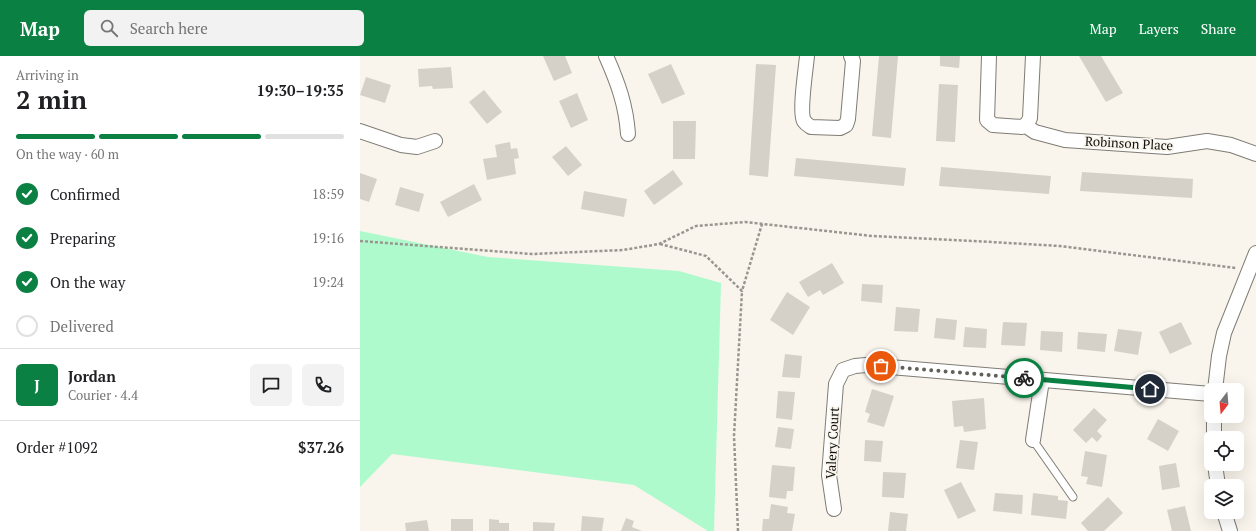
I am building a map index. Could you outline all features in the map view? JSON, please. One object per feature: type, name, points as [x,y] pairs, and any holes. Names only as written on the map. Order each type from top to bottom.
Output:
[{"type":"street","points":[[606,56],[626,110],[628,134]]},
{"type":"street","points":[[807,56],[803,96],[803,120],[811,127],[840,128],[846,125],[848,119],[853,61],[851,56]]},
{"type":"street","name":"Robinson Place","points":[[989,56],[986,115],[987,121],[993,125],[1017,127],[1026,126],[1035,132],[1065,140],[1167,147],[1207,141],[1231,145],[1256,154]]},
{"type":"street","points":[[1026,126],[1030,118],[1033,56]]},
{"type":"street","points":[[360,131],[401,144],[418,147],[435,141]]},
{"type":"street","points":[[1216,383],[1219,356],[1224,333],[1256,253]]},
{"type":"street","name":"Valery Court","points":[[834,509],[828,475],[834,395],[838,378],[843,370],[866,365],[1042,380]]},
{"type":"street","points":[[1033,440],[1042,380],[1204,393]]},
{"type":"street","points":[[1226,519],[1230,531]]},
{"type":"lane","points":[[1033,440],[1073,496]]},
{"type":"path","points":[[360,240],[532,254],[623,250],[659,244],[696,226],[745,222],[872,236],[974,240],[1060,246],[1229,267]]},
{"type":"path","points":[[738,531],[734,436],[742,291],[762,224]]},
{"type":"path","points":[[659,244],[706,256],[742,291]]},
{"type":"green space","points":[[360,231],[488,257],[679,271],[721,283],[714,531],[708,531],[634,485],[392,454],[360,487]]},
{"type":"building","points":[[543,56],[565,56],[572,73],[554,81]]},
{"type":"building","points":[[879,56],[898,56],[891,138],[872,136]]},
{"type":"building","points":[[940,56],[960,56],[959,68],[940,66]]},
{"type":"building","points":[[1079,56],[1101,56],[1123,93],[1106,102]]},
{"type":"building","points":[[671,64],[685,94],[662,104],[648,74]]},
{"type":"building","points":[[756,64],[776,65],[768,177],[749,175]]},
{"type":"building","points":[[451,67],[453,88],[433,89],[432,86],[419,87],[418,69]]},
{"type":"building","points":[[366,77],[391,85],[385,103],[360,95]]},
{"type":"building","points":[[939,84],[958,85],[955,142],[936,141]]},
{"type":"building","points":[[484,90],[502,112],[487,124],[469,102]]},
{"type":"building","points":[[577,93],[588,120],[571,128],[559,101]]},
{"type":"building","points":[[673,121],[696,121],[695,159],[673,159]]},
{"type":"building","points":[[510,142],[511,149],[517,148],[519,158],[514,159],[516,174],[487,180],[483,159],[497,157],[495,145]]},
{"type":"building","points":[[566,146],[582,165],[568,176],[552,157]]},
{"type":"building","points":[[796,158],[906,168],[904,186],[794,176]]},
{"type":"building","points":[[941,167],[1051,176],[1049,194],[939,186]]},
{"type":"building","points":[[673,170],[683,184],[654,205],[644,191]]},
{"type":"building","points":[[1082,172],[1193,179],[1192,198],[1080,191]]},
{"type":"building","points":[[360,173],[377,179],[369,202],[360,199]]},
{"type":"building","points":[[474,184],[482,200],[448,217],[440,202]]},
{"type":"building","points":[[400,187],[424,194],[419,212],[395,205]]},
{"type":"building","points":[[584,191],[627,199],[624,217],[581,209]]},
{"type":"building","points":[[832,263],[844,283],[823,295],[820,290],[808,297],[799,282]]},
{"type":"building","points":[[862,284],[883,285],[882,303],[861,301]]},
{"type":"building","points":[[787,292],[810,307],[793,335],[770,320]]},
{"type":"building","points":[[896,307],[920,309],[918,332],[894,331]]},
{"type":"building","points":[[936,318],[957,320],[955,340],[934,338]]},
{"type":"building","points":[[1003,322],[1027,323],[1025,346],[1001,345]]},
{"type":"building","points":[[1181,322],[1192,344],[1170,354],[1159,332]]},
{"type":"building","points":[[965,327],[987,329],[986,348],[963,347]]},
{"type":"building","points":[[1118,329],[1142,332],[1138,355],[1114,351]]},
{"type":"building","points":[[1041,331],[1063,332],[1062,352],[1040,350]]},
{"type":"building","points":[[1078,332],[1107,334],[1105,352],[1077,349]]},
{"type":"building","points":[[785,354],[802,356],[800,378],[782,377]]},
{"type":"building","points":[[872,389],[894,396],[884,427],[867,422],[870,414],[865,412]]},
{"type":"building","points":[[778,391],[795,392],[792,420],[776,418]]},
{"type":"building","points":[[984,398],[986,429],[964,432],[963,426],[954,427],[952,401]]},
{"type":"building","points":[[1094,408],[1107,420],[1097,431],[1102,436],[1097,442],[1092,437],[1086,443],[1073,430]]},
{"type":"building","points":[[1158,419],[1179,431],[1168,451],[1147,439]]},
{"type":"building","points":[[778,427],[794,429],[791,449],[775,447]]},
{"type":"building","points":[[865,440],[883,441],[881,462],[864,461]]},
{"type":"building","points":[[960,440],[978,442],[974,470],[956,468]]},
{"type":"building","points":[[1085,451],[1107,455],[1102,487],[1086,484],[1088,477],[1081,476]]},
{"type":"building","points":[[1176,463],[1180,487],[1162,490],[1159,466]]},
{"type":"building","points":[[772,465],[795,467],[793,491],[787,491],[786,499],[769,497]]},
{"type":"building","points":[[883,472],[906,473],[904,498],[882,497]]},
{"type":"building","points":[[961,482],[976,511],[958,519],[944,490]]},
{"type":"building","points":[[995,493],[1023,495],[1022,514],[993,511]]},
{"type":"building","points":[[1033,493],[1058,496],[1058,500],[1068,501],[1066,519],[1031,515]]},
{"type":"building","points":[[1108,497],[1123,513],[1104,531],[1088,531],[1081,523]]},
{"type":"building","points":[[771,504],[788,507],[787,513],[795,514],[792,531],[762,531],[763,519],[769,519]]},
{"type":"building","points":[[1185,506],[1191,531],[1172,531],[1167,510]]},
{"type":"building","points":[[890,512],[908,514],[906,531],[888,531]]},
{"type":"building","points":[[582,516],[604,518],[602,531],[581,531]]},
{"type":"building","points":[[626,518],[634,521],[632,527],[642,531],[621,531]]},
{"type":"building","points":[[451,519],[473,519],[473,531],[451,531]]},
{"type":"building","points":[[489,519],[499,520],[499,523],[509,523],[509,531],[489,531]]},
{"type":"building","points":[[427,520],[429,531],[406,531],[405,523]]},
{"type":"building","points":[[533,522],[555,523],[554,531],[533,531]]},
{"type":"way so far","points":[[881,366],[1024,378]]},
{"type":"route","points":[[1024,378],[1150,389]]}]
